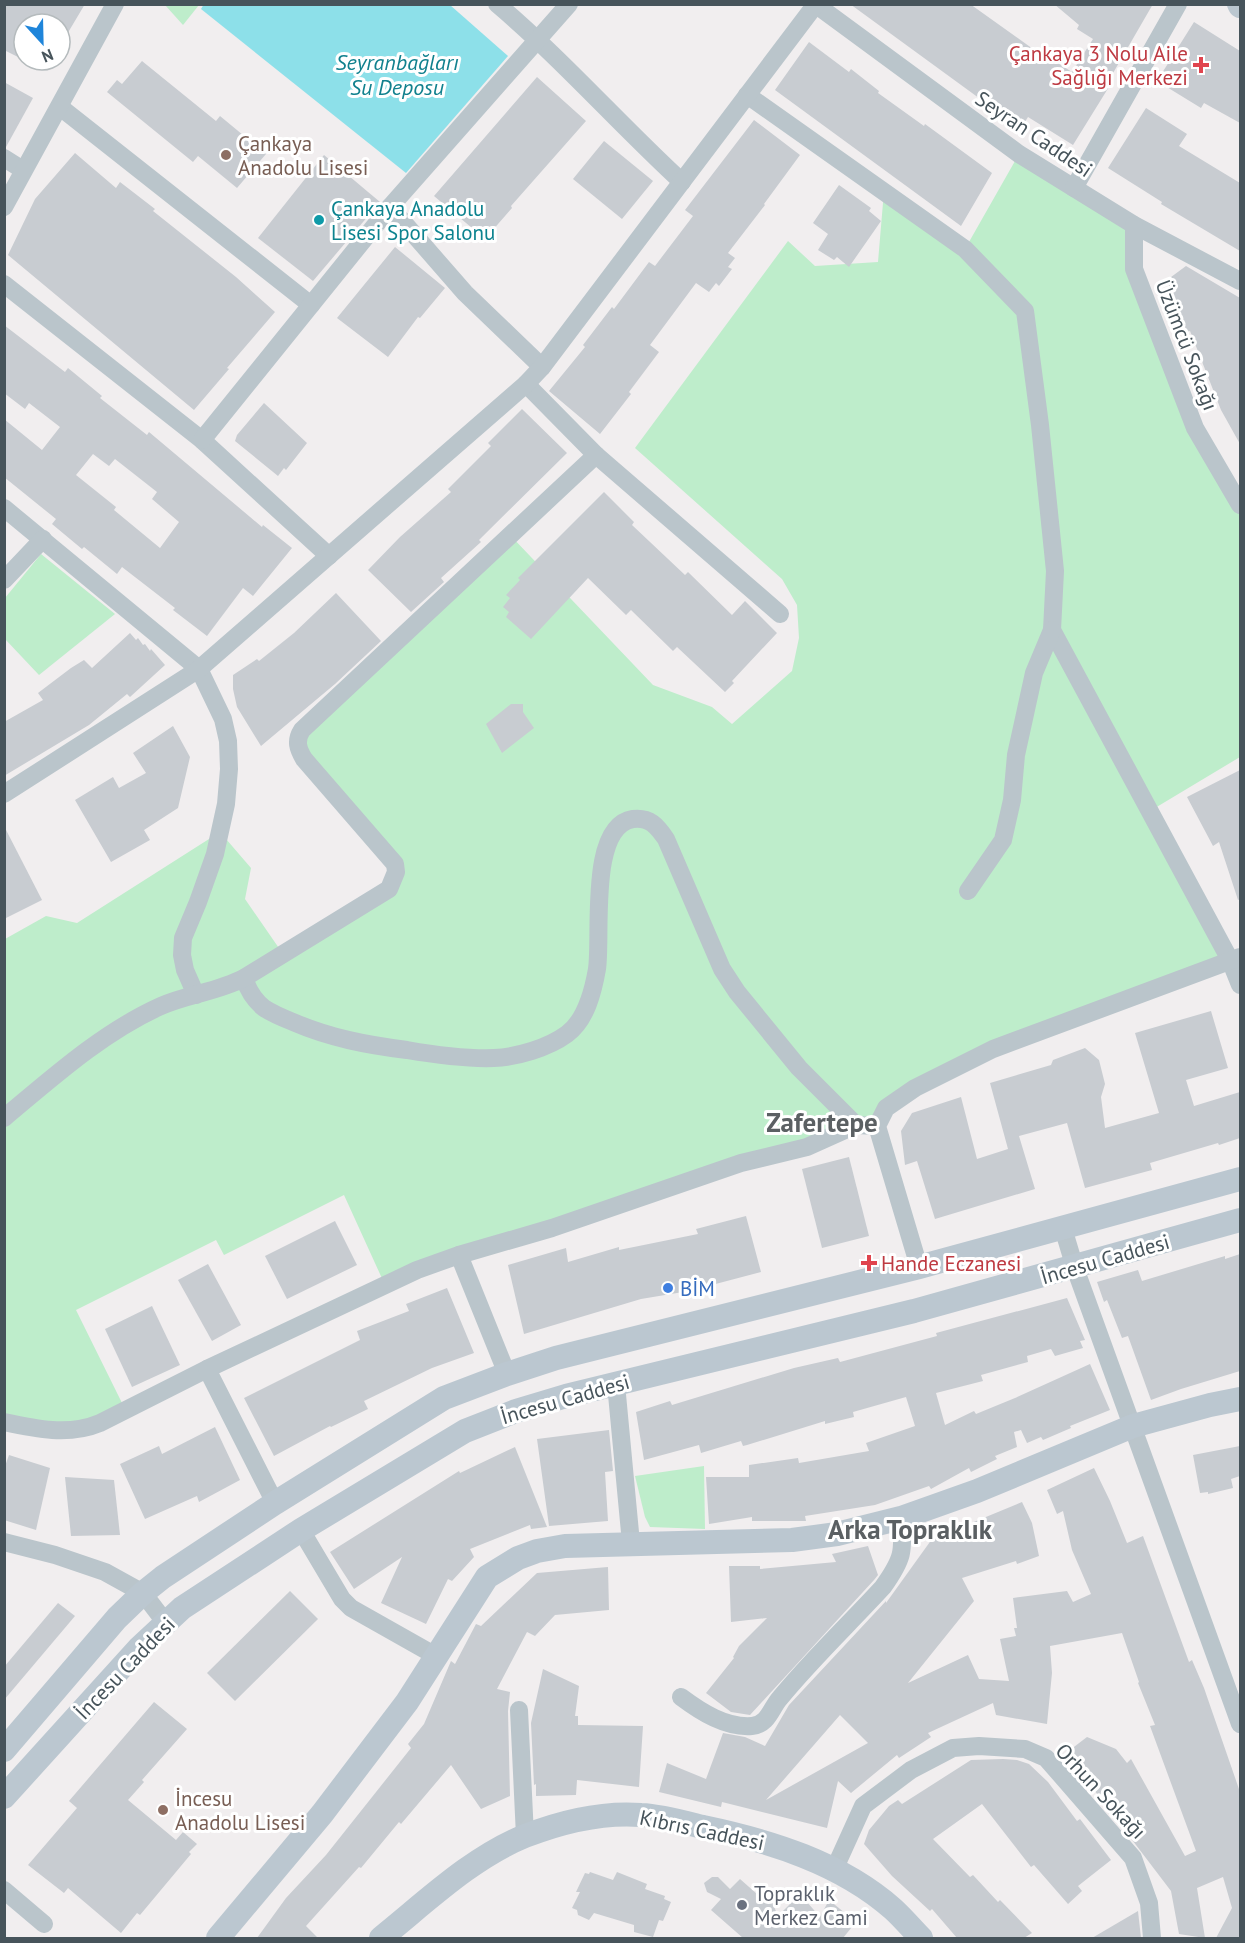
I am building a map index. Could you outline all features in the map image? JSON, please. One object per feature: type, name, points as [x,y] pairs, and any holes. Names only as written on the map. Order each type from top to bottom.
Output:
[{"type":"main road","name":"İncesu Caddesi","points":[[4,1750],[117,1618],[163,1577],[275,1503],[444,1398],[556,1358],[919,1267],[1240,1179]]},
{"type":"main road","name":"İncesu Caddesi","points":[[4,1797],[139,1648],[182,1608],[301,1530],[465,1431],[526,1408],[914,1311],[1240,1221]]},
{"type":"main road","points":[[218,1938],[322,1814],[407,1702],[487,1577],[501,1568],[537,1551],[565,1546],[792,1540],[837,1534],[902,1518],[977,1491],[1132,1426],[1210,1405],[1240,1400]]},
{"type":"main road","name":"Kıbrıs Caddesi","points":[[381,1938],[490,1854],[525,1836],[576,1821],[610,1815],[641,1815],[735,1834],[797,1853],[864,1887],[893,1909],[921,1938]]},
{"type":"street","points":[[4,207],[115,4]]},
{"type":"street","points":[[497,4],[538,39],[636,140],[682,182]]},
{"type":"street","points":[[202,440],[390,207],[568,4]]},
{"type":"street","points":[[1074,188],[1178,4]]},
{"type":"street","points":[[4,794],[199,669],[526,384],[542,367],[816,5]]},
{"type":"street","name":"Seyran Caddesi","points":[[816,5],[1019,154],[1134,225],[1240,281]]},
{"type":"street","points":[[747,95],[965,249],[1025,311],[1040,425],[1055,571],[1052,630],[1034,673],[1016,755],[1012,800],[1003,840],[968,891]]},
{"type":"street","points":[[60,107],[311,305]]},
{"type":"street","points":[[4,158],[23,170]]},
{"type":"street","points":[[390,207],[465,293],[542,367]]},
{"type":"street","name":"Üzümcü Sokağı","points":[[1134,225],[1134,269],[1195,428],[1240,505]]},
{"type":"street","points":[[4,284],[202,440],[329,556]]},
{"type":"street","points":[[526,384],[596,455],[780,614]]},
{"type":"street","points":[[4,1118],[110,1034],[163,1005],[230,985],[244,978],[389,889],[396,872],[395,864],[304,759],[297,737],[596,455]]},
{"type":"street","points":[[4,508],[199,669],[223,719],[228,741],[229,769],[226,804],[215,854],[183,938],[182,955],[185,970],[196,995]]},
{"type":"street","points":[[4,580],[43,539]]},
{"type":"street","points":[[1052,630],[1235,958],[1240,985]]},
{"type":"street","points":[[244,978],[253,997],[266,1009],[316,1032],[350,1042],[456,1057],[496,1058],[544,1046],[567,1034],[579,1021],[589,1000],[597,969],[598,895],[608,842],[614,829],[622,822],[635,819],[648,820],[657,825],[666,838],[712,950],[727,977],[799,1068],[856,1125]]},
{"type":"street","points":[[919,1267],[877,1126],[886,1108],[915,1088],[993,1049],[1235,958]]},
{"type":"street","points":[[4,1422],[53,1430],[84,1429],[417,1270],[741,1163],[807,1148],[856,1125],[877,1126]]},
{"type":"street","points":[[1063,1228],[1075,1268],[1240,1724]]},
{"type":"street","points":[[459,1255],[507,1374]]},
{"type":"street","points":[[207,1369],[275,1503]]},
{"type":"street","points":[[616,1384],[631,1543]]},
{"type":"street","points":[[681,1697],[702,1713],[729,1723],[753,1726],[764,1722],[785,1692],[883,1587],[902,1555],[902,1518]]},
{"type":"street","points":[[301,1530],[342,1599],[351,1608],[436,1656]]},
{"type":"street","points":[[4,1542],[105,1572],[143,1593],[165,1622]]},
{"type":"street","points":[[519,1710],[525,1836]]},
{"type":"street","name":"Orhun Sokağı","points":[[834,1870],[863,1806],[911,1770],[953,1748],[979,1746],[1025,1749],[1046,1758],[1133,1858],[1149,1903],[1152,1938]]},
{"type":"street","points":[[4,1890],[44,1924]]},
{"type":"green space","points":[[165,5],[199,5],[183,25]]},
{"type":"green space","points":[[1019,154],[1134,225],[1134,269],[1195,428],[1240,505],[1240,757],[1150,811],[1230,960],[915,1088],[877,1126],[385,1285],[344,1195],[224,1255],[216,1240],[76,1310],[122,1403],[61,1438],[5,1431],[5,939],[46,916],[77,923],[220,832],[251,868],[245,899],[283,954],[389,889],[396,872],[298,745],[510,535],[653,685],[712,707],[732,724],[792,671],[799,638],[797,605],[782,579],[635,448],[788,241],[815,266],[878,262],[884,191],[965,249]]},
{"type":"green space","points":[[41,554],[115,614],[39,675],[5,639],[5,598]]},
{"type":"green space","points":[[704,1466],[705,1529],[650,1527],[645,1517],[635,1476]]},
{"type":"water","name":"Seyranbağları Su Deposu","points":[[204,4],[450,5],[508,56],[406,173],[201,9]]},
{"type":"building","points":[[4,4],[85,4],[72,26],[72,12],[12,12],[12,54],[4,50]]},
{"type":"building","points":[[850,4],[970,4],[1033,49],[1072,72],[1093,39],[1077,29],[1079,25],[1054,4],[1153,4],[1109,80],[1112,82],[1073,145],[1028,117],[1023,125],[983,101]]},
{"type":"building","points":[[1194,22],[1240,51],[1240,123],[1204,103],[1201,108],[1157,81]]},
{"type":"building","points":[[809,42],[849,72],[851,69],[879,91],[878,93],[992,173],[961,226],[775,90]]},
{"type":"building","points":[[142,61],[216,121],[220,116],[266,154],[237,188],[198,156],[193,162],[107,92],[117,80],[122,84]]},
{"type":"building","points":[[537,77],[586,121],[485,239],[434,196]]},
{"type":"building","points":[[4,82],[33,98],[6,147],[4,147]]},
{"type":"building","points":[[1146,108],[1187,134],[1179,146],[1240,183],[1240,251],[1161,204],[1162,202],[1108,168]]},
{"type":"building","points":[[754,120],[800,155],[728,253],[735,258],[728,267],[732,269],[719,286],[716,283],[709,292],[696,283],[650,345],[659,352],[629,392],[631,394],[600,434],[549,391],[649,262],[655,266],[693,216],[685,210]]},
{"type":"building","points":[[604,141],[653,181],[622,219],[573,179]]},
{"type":"building","points":[[75,153],[116,188],[120,182],[155,209],[153,211],[236,277],[275,312],[194,410],[8,255],[35,199]]},
{"type":"building","name":"Çankaya Anadolu Lisesi Spor Salonu","points":[[324,155],[380,202],[313,281],[258,238]]},
{"type":"building","points":[[839,185],[871,208],[869,211],[881,221],[849,267],[837,257],[834,260],[818,250],[828,234],[813,223]]},
{"type":"building","points":[[395,247],[445,288],[420,318],[418,317],[388,357],[337,318]]},
{"type":"building","points":[[1186,266],[1240,298],[1240,444],[1221,410],[1167,280]]},
{"type":"building","points":[[4,325],[65,372],[68,368],[102,396],[100,398],[147,435],[149,432],[262,527],[263,525],[292,548],[253,596],[243,588],[207,636],[122,567],[117,574],[84,547],[82,549],[52,524],[56,519],[4,477],[4,419],[42,450],[60,427],[29,403],[25,409],[4,393]],"holes":[[[93,454],[109,466],[115,459],[157,492],[152,499],[179,522],[160,548],[114,510],[116,507],[76,475]]]},
{"type":"building","points":[[264,403],[307,443],[286,470],[284,468],[278,476],[235,441],[237,435]]},
{"type":"building","points":[[522,409],[567,453],[479,540],[481,542],[441,578],[444,582],[411,612],[368,570],[400,537],[451,492],[448,489],[491,446],[488,443]]},
{"type":"building","points":[[604,492],[634,522],[632,525],[685,575],[688,572],[732,615],[745,601],[777,633],[732,681],[734,683],[725,692],[677,647],[673,651],[631,610],[626,615],[588,578],[531,639],[506,617],[509,612],[503,607],[510,598],[506,595],[520,580],[518,578]]},
{"type":"building","points":[[336,593],[381,641],[335,684],[261,746],[237,707],[233,675],[257,659],[259,661],[294,633]]},
{"type":"building","points":[[130,633],[136,640],[138,638],[143,645],[145,644],[150,651],[151,649],[165,665],[130,697],[127,694],[89,725],[4,776],[4,722],[43,700],[38,693],[84,660],[92,668]]},
{"type":"building","points":[[511,704],[523,704],[523,712],[534,728],[502,753],[486,724]]},
{"type":"building","points":[[173,726],[190,757],[178,808],[144,830],[150,840],[111,862],[75,800],[113,777],[119,788],[146,773],[133,753]]},
{"type":"building","points":[[1240,770],[1240,899],[1238,900],[1219,842],[1213,846],[1187,797]]},
{"type":"building","points":[[4,826],[42,900],[4,919]]},
{"type":"building","points":[[1211,1011],[1228,1068],[1186,1080],[1194,1106],[1240,1092],[1240,1138],[1150,1163],[1152,1170],[1085,1188],[1067,1123],[1019,1136],[1035,1189],[935,1219],[917,1161],[905,1165],[901,1131],[912,1113],[961,1097],[977,1159],[1008,1149],[990,1083],[1051,1065],[1053,1060],[1085,1048],[1099,1060],[1105,1084],[1101,1097],[1105,1128],[1159,1113],[1135,1033]]},
{"type":"building","points":[[849,1157],[869,1236],[822,1248],[802,1169]]},
{"type":"building","points":[[746,1216],[761,1272],[689,1291],[641,1299],[524,1334],[508,1265],[566,1248],[568,1262],[619,1247],[619,1250],[698,1234],[696,1229]]},
{"type":"building","points":[[335,1221],[357,1265],[287,1299],[265,1256]]},
{"type":"building","points":[[1240,1254],[1240,1371],[1151,1400],[1128,1336],[1122,1338],[1097,1282],[1138,1270],[1142,1281],[1225,1256],[1225,1259]]},
{"type":"building","points":[[208,1264],[241,1325],[212,1341],[178,1280]]},
{"type":"building","points":[[447,1288],[474,1353],[432,1368],[364,1401],[368,1409],[274,1456],[244,1398],[360,1340],[357,1331],[409,1311],[406,1304]]},
{"type":"building","points":[[1067,1298],[1085,1340],[1080,1341],[1083,1348],[1055,1356],[1051,1349],[1027,1356],[1028,1362],[981,1375],[983,1381],[936,1393],[945,1425],[974,1411],[976,1414],[1015,1398],[1090,1364],[1110,1410],[1043,1440],[1041,1437],[1027,1443],[1021,1430],[1014,1432],[1017,1447],[995,1456],[997,1459],[971,1472],[969,1468],[931,1489],[929,1486],[875,1505],[805,1516],[806,1521],[752,1521],[752,1517],[709,1524],[706,1477],[749,1477],[749,1465],[798,1458],[799,1463],[869,1451],[866,1443],[915,1426],[906,1397],[853,1412],[854,1417],[825,1424],[825,1421],[743,1446],[741,1441],[701,1453],[699,1445],[644,1460],[636,1412],[670,1401],[672,1405],[794,1368],[838,1358],[840,1362],[937,1336],[936,1333]]},
{"type":"building","points":[[152,1306],[180,1365],[132,1387],[105,1329]]},
{"type":"building","points":[[215,1427],[240,1480],[199,1502],[197,1496],[145,1519],[120,1464],[159,1446],[162,1454]]},
{"type":"building","points":[[609,1430],[613,1471],[605,1472],[608,1521],[549,1526],[537,1439]]},
{"type":"building","points":[[1240,1446],[1240,1476],[1231,1479],[1233,1488],[1208,1494],[1208,1492],[1200,1493],[1193,1455]]},
{"type":"building","points":[[515,1447],[547,1527],[531,1529],[530,1525],[470,1549],[474,1557],[452,1581],[448,1579],[426,1624],[381,1603],[402,1557],[354,1589],[330,1552],[459,1471],[460,1473]]},
{"type":"building","points":[[9,1455],[50,1468],[36,1530],[4,1520],[4,1469]]},
{"type":"building","points":[[1094,1468],[1127,1543],[1143,1536],[1189,1662],[1192,1660],[1204,1688],[1240,1792],[1240,1938],[1216,1938],[1232,1908],[1223,1877],[1197,1888],[1205,1938],[1179,1934],[1171,1891],[1066,1753],[1087,1737],[1116,1749],[1127,1763],[1131,1759],[1185,1856],[1196,1851],[1150,1726],[1155,1725],[1138,1683],[1122,1633],[1050,1646],[1052,1673],[1047,1724],[996,1715],[993,1703],[928,1733],[931,1737],[899,1758],[897,1755],[851,1793],[838,1781],[827,1828],[722,1802],[721,1807],[659,1792],[667,1763],[706,1779],[723,1733],[745,1737],[765,1746],[789,1705],[886,1601],[886,1603],[932,1539],[953,1533],[952,1531],[1022,1502],[1032,1523],[1039,1556],[962,1578],[974,1601],[908,1683],[968,1655],[979,1679],[1009,1681],[1000,1639],[1016,1636],[1013,1598],[1067,1591],[1073,1602],[1091,1594],[1072,1550],[1063,1511],[1057,1514],[1047,1490]],"holes":[[[840,1715],[868,1743],[766,1800]]]},
{"type":"building","points":[[65,1477],[114,1480],[120,1535],[71,1536]]},
{"type":"building","points":[[868,1546],[878,1575],[750,1715],[731,1712],[706,1693],[734,1658],[739,1646],[767,1618],[731,1622],[729,1566],[760,1566],[760,1569],[836,1562],[832,1554]]},
{"type":"building","points":[[608,1567],[609,1610],[555,1615],[535,1636],[527,1632],[497,1689],[510,1692],[508,1711],[510,1796],[481,1809],[451,1765],[401,1824],[399,1822],[361,1868],[359,1867],[306,1926],[318,1938],[257,1938],[286,1898],[326,1855],[411,1748],[408,1744],[424,1724],[451,1661],[455,1664],[476,1624],[481,1626],[537,1573]]},
{"type":"building","points":[[290,1591],[318,1619],[235,1701],[207,1673]]},
{"type":"building","points":[[58,1603],[75,1616],[4,1700],[4,1667]]},
{"type":"building","points":[[543,1669],[579,1686],[575,1716],[578,1716],[578,1725],[643,1726],[639,1787],[577,1780],[576,1795],[536,1796],[531,1723]]},
{"type":"building","points":[[154,1702],[187,1729],[142,1780],[144,1782],[128,1800],[176,1840],[183,1832],[197,1844],[140,1915],[137,1913],[121,1933],[68,1888],[64,1893],[28,1865],[77,1808],[69,1801]]},
{"type":"building","points":[[1003,1759],[1029,1764],[1048,1782],[1077,1821],[1080,1819],[1111,1860],[1078,1886],[1082,1891],[1068,1904],[1034,1865],[1031,1867],[982,1804],[933,1839],[970,1877],[973,1875],[1032,1933],[1024,1938],[957,1938],[932,1909],[930,1911],[892,1876],[864,1844],[869,1830],[889,1806],[898,1800],[902,1804],[971,1760]]},
{"type":"building","points":[[590,1872],[613,1880],[617,1872],[647,1884],[645,1889],[665,1896],[664,1899],[671,1902],[663,1921],[659,1920],[653,1937],[634,1932],[634,1925],[594,1913],[589,1920],[578,1915],[577,1910],[572,1908],[580,1892],[576,1892],[585,1873]]},
{"type":"building","points":[[712,1877],[718,1877],[730,1889],[740,1879],[757,1894],[767,1890],[778,1916],[800,1894],[820,1917],[829,1900],[856,1922],[843,1938],[743,1938],[711,1910],[721,1899],[707,1892],[704,1883]]},
{"type":"building","points":[[1138,1911],[1141,1938],[1092,1938]]},
{"type":"place","name":"Çankaya 3 Nolu Aile Sağlığı Merkezi","points":[[1201,65]]},
{"type":"place","name":"Çankaya Anadolu Lisesi","points":[[226,155]]},
{"type":"place","name":"Çankaya Anadolu Lisesi Spor Salonu","points":[[319,220]]},
{"type":"place","name":"Hande Eczanesi","points":[[869,1263]]},
{"type":"place","name":"BİM","points":[[668,1288]]},
{"type":"place","name":"İncesu Anadolu Lisesi","points":[[163,1810]]},
{"type":"place","name":"Topraklık Merkez Cami","points":[[742,1905]]},
{"type":"district","name":"Zafertepe","points":[[822,1122]]},
{"type":"district","name":"Arka Topraklık","points":[[910,1529]]}]
